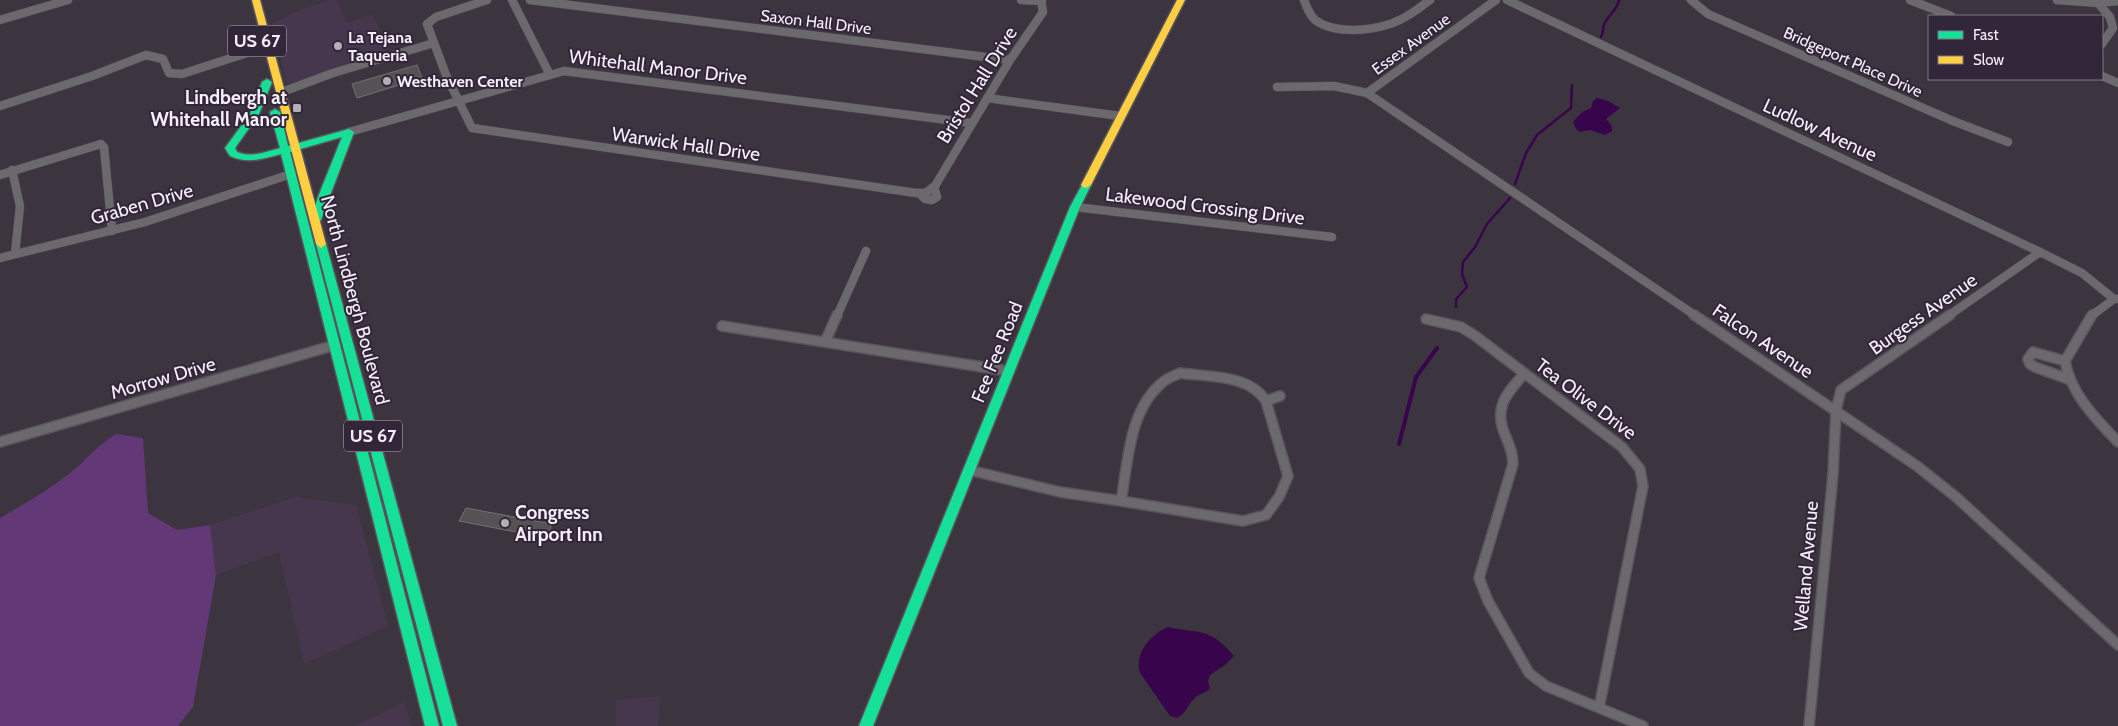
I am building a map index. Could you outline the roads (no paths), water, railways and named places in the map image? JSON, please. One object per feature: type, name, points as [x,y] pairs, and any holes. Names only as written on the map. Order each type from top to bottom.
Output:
[{"type":"main road","name":"North Lindbergh Boulevard","points":[[245,0],[432,726]]},
{"type":"main road","name":"North Lindbergh Boulevard","points":[[256,0],[450,726]]},
{"type":"main road","name":"Fee Fee Road","points":[[866,726],[1075,207],[1181,0]]},
{"type":"main road","points":[[267,82],[258,107],[232,144],[231,151],[238,157],[249,159],[349,132]]},
{"type":"main road","points":[[316,221],[323,197],[349,132]]},
{"type":"street","points":[[0,20],[68,0]]},
{"type":"street","name":"Warwick Hall Drive","points":[[487,0],[428,21],[427,26],[469,124],[478,130],[922,193]]},
{"type":"street","points":[[512,0],[550,74]]},
{"type":"street","name":"Saxon Hall Drive","points":[[530,0],[1010,60]]},
{"type":"street","points":[[1021,0],[1042,1]]},
{"type":"street","points":[[1304,0],[1309,15],[1320,22],[1334,27],[1358,29],[1390,24],[1405,17],[1430,0]]},
{"type":"street","name":"Essex Avenue","points":[[1367,93],[1496,0]]},
{"type":"street","name":"Ludlow Avenue","points":[[1507,0],[2040,252],[2082,273],[2116,299]]},
{"type":"street","name":"Bridgeport Place Drive","points":[[1691,0],[1708,14],[1952,121],[2008,142]]},
{"type":"street","points":[[1910,0],[1948,15]]},
{"type":"street","points":[[2057,0],[2098,3],[2118,1]]},
{"type":"street","name":"Bristol Hall Drive","points":[[922,193],[924,199],[929,201],[937,197],[934,187],[1010,60],[1043,12],[1042,1]]},
{"type":"street","points":[[2098,3],[2110,15],[2113,21],[2113,28],[2103,43]]},
{"type":"street","points":[[282,92],[333,73],[434,43]]},
{"type":"street","points":[[0,106],[92,76],[146,55],[163,59],[169,73],[182,74],[259,49]]},
{"type":"street","name":"Whitehall Manor Drive","points":[[349,132],[564,71],[971,123]]},
{"type":"street","points":[[2103,76],[2118,83]]},
{"type":"street","name":"Falcon Avenue","points":[[1277,86],[1329,85],[1346,87],[1367,93],[1918,466],[1956,497],[2118,645]]},
{"type":"street","points":[[987,98],[1120,116]]},
{"type":"street","points":[[0,175],[101,144],[104,147],[112,231]]},
{"type":"street","points":[[12,170],[20,206],[14,254]]},
{"type":"street","name":"Graben Drive","points":[[0,258],[112,231],[290,174]]},
{"type":"street","name":"Lakewood Crossing Drive","points":[[1075,207],[1332,237]]},
{"type":"street","points":[[825,342],[866,251]]},
{"type":"street","name":"Burgess Avenue","points":[[1836,410],[1842,390],[2040,252]]},
{"type":"street","points":[[2116,299],[2092,315],[2065,361],[2068,379],[2118,442]]},
{"type":"street","name":"Tea Olive Drive","points":[[1426,319],[1461,327],[1610,436],[1631,456],[1640,469],[1643,486],[1599,708]]},
{"type":"street","points":[[722,326],[1008,371]]},
{"type":"street","name":"Morrow Drive","points":[[0,442],[335,345]]},
{"type":"street","points":[[2065,361],[2033,352],[2028,359],[2030,364],[2035,367],[2068,379]]},
{"type":"street","points":[[969,470],[1060,492],[1243,520],[1255,519],[1266,515],[1279,497],[1288,476],[1266,400],[1261,393],[1244,382],[1190,373],[1180,373],[1163,379],[1150,395],[1137,420],[1121,501]]},
{"type":"street","points":[[1524,374],[1508,391],[1499,408],[1498,417],[1514,455],[1513,464],[1479,578],[1488,601],[1529,673],[1546,686],[1643,726]]},
{"type":"street","points":[[1266,400],[1280,396]]},
{"type":"street","name":"Welland Avenue","points":[[1810,726],[1833,474],[1836,410]]},
{"type":"waterway","points":[[1601,37],[1605,22],[1619,0]]},
{"type":"waterway","points":[[1515,184],[1526,153],[1537,135],[1571,108],[1572,85]]},
{"type":"waterway","points":[[1456,307],[1456,299],[1467,287],[1462,274],[1463,262],[1475,247],[1487,224],[1510,198]]},
{"type":"waterway","points":[[1399,444],[1416,377],[1437,348]]},
{"type":"place","name":"La Tejana Taqueria","points":[[338,46]]},
{"type":"place","name":"Westhaven Center","points":[[387,81]]},
{"type":"place","name":"Lindbergh at Whitehall Manor","points":[[297,108]]},
{"type":"place","name":"Congress Airport Inn","points":[[505,523]]}]
